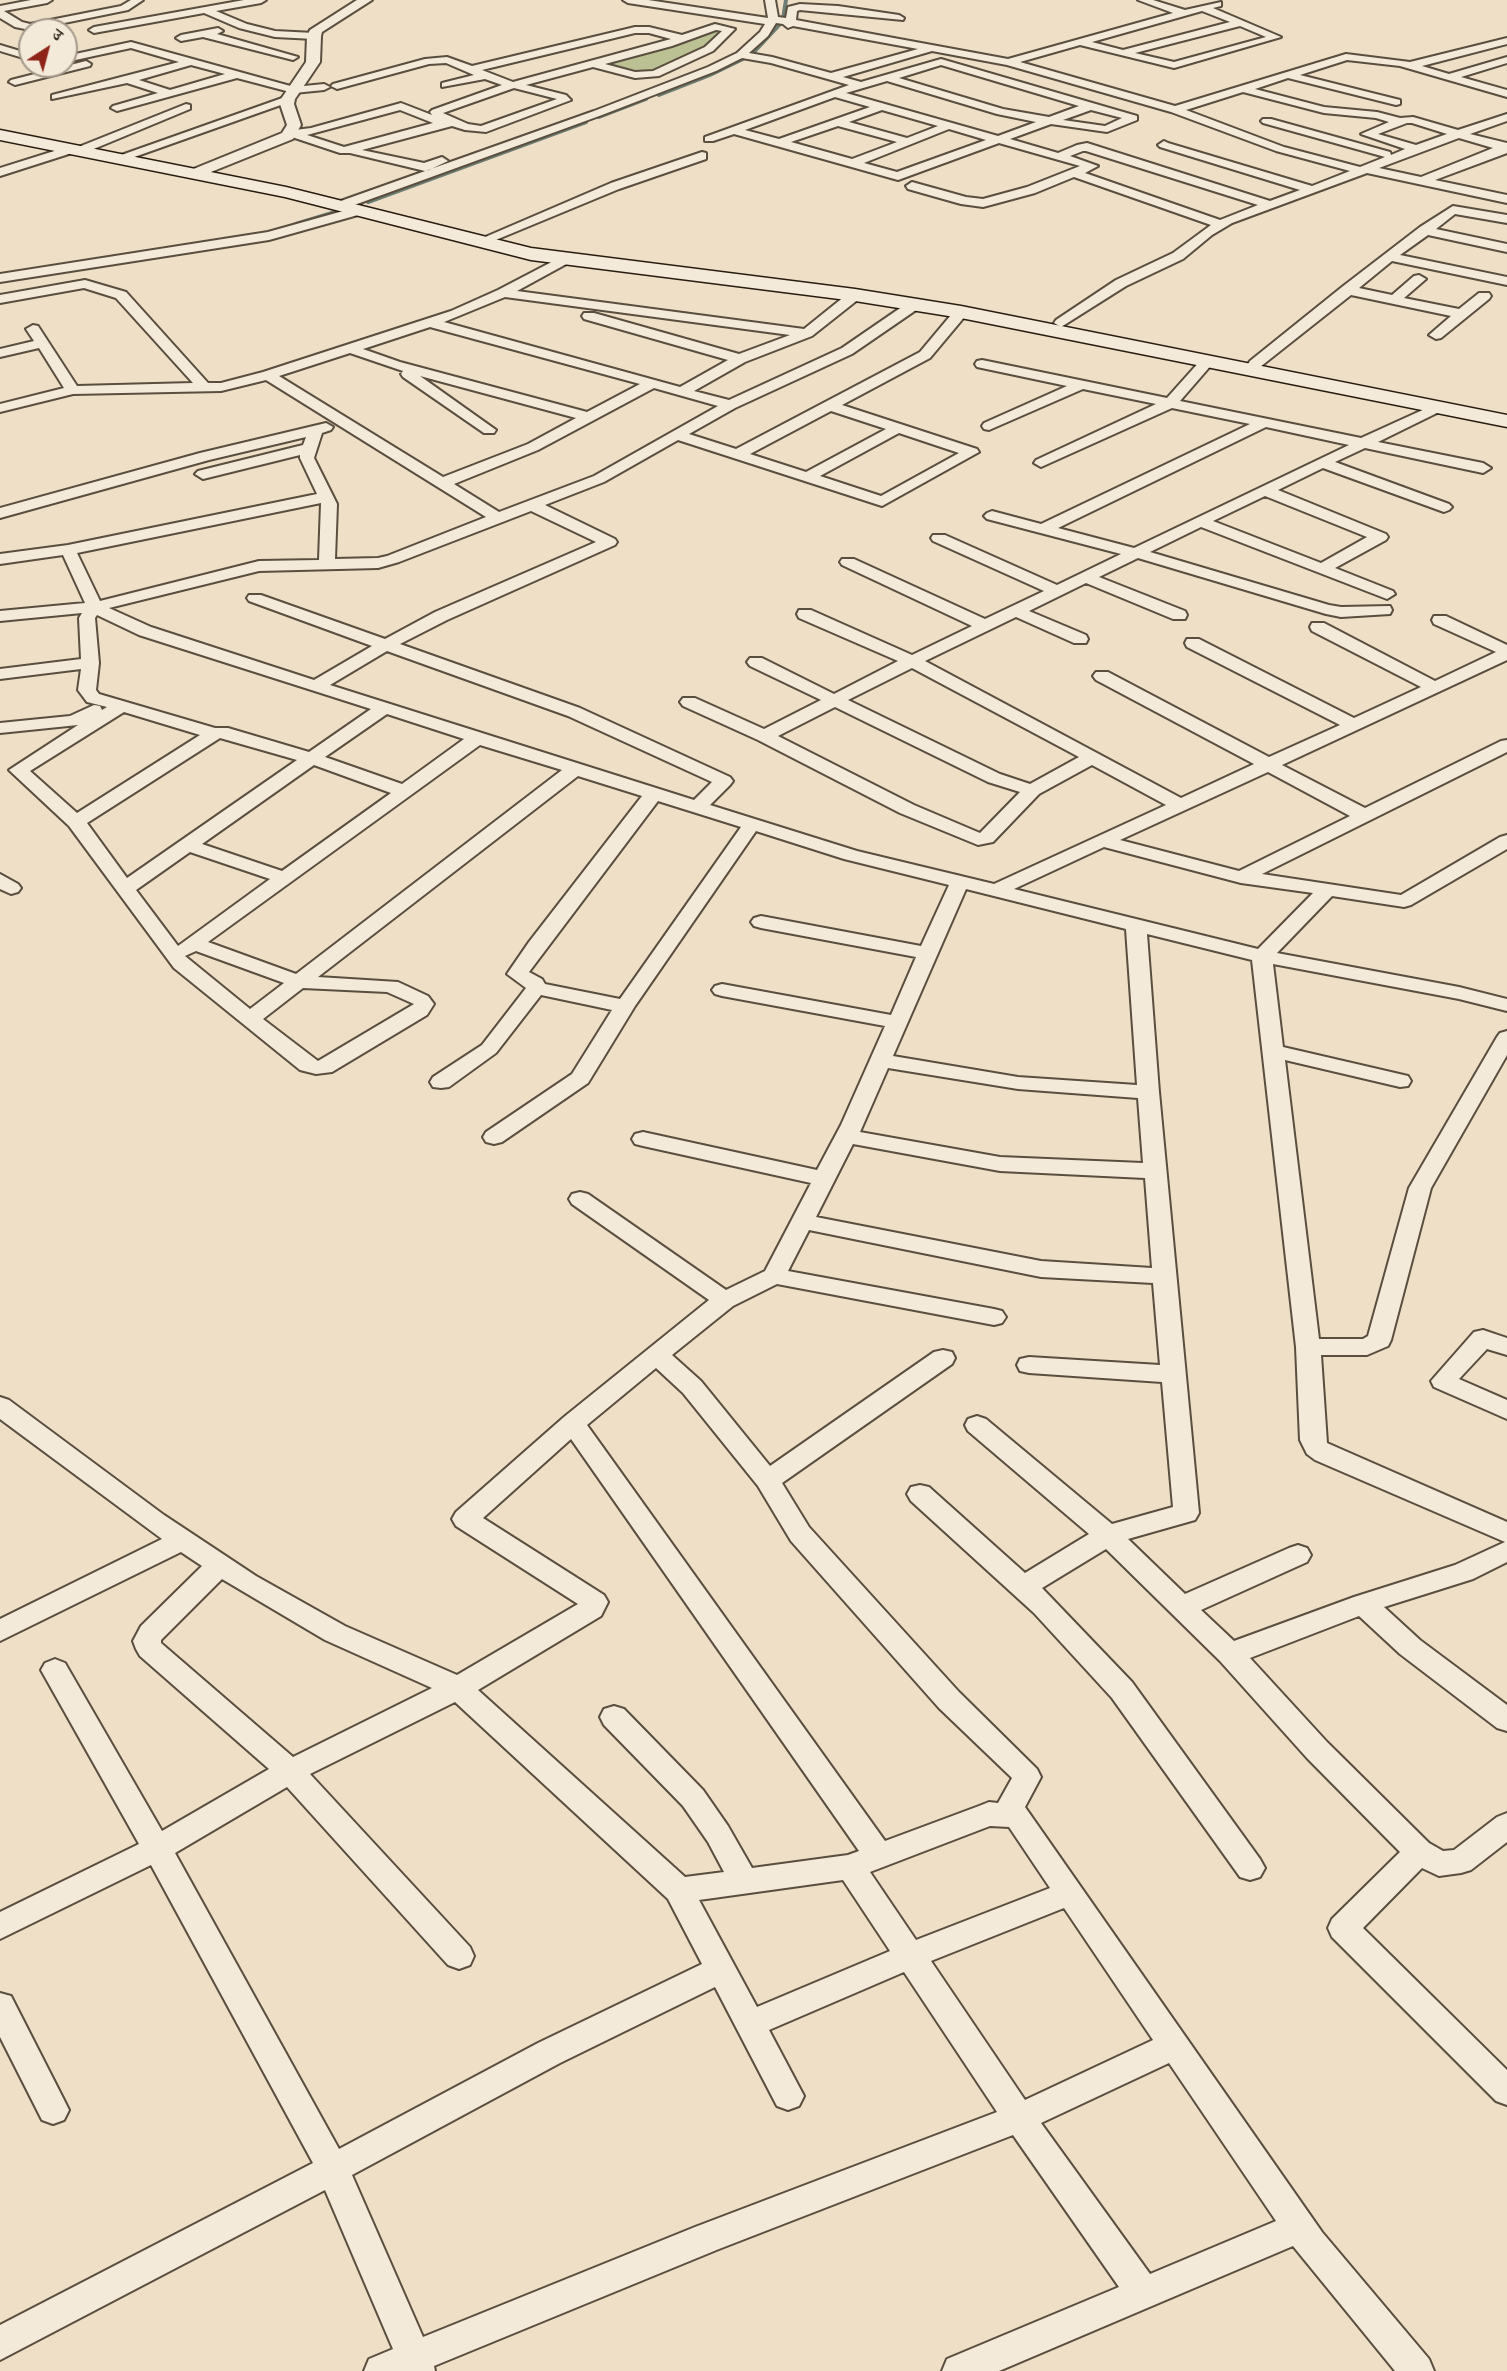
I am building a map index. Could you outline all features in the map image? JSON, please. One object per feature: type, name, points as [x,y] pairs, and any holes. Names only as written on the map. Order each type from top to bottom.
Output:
[{"type":"main road","points":[[0,135],[196,173],[342,205],[502,247],[565,259],[855,295],[961,312],[1206,363],[1507,421]]},
{"type":"main road","points":[[502,247],[860,291],[1061,323],[1255,364],[1507,411]]},
{"type":"street","points":[[0,11],[47,0]]},
{"type":"street","points":[[0,11],[19,25],[30,27],[124,8],[138,0]]},
{"type":"street","points":[[185,0],[243,26],[275,34],[314,36]]},
{"type":"street","points":[[94,30],[261,0]]},
{"type":"street","points":[[291,133],[294,125],[287,104],[291,94],[313,62],[314,36],[325,23],[366,0]]},
{"type":"street","points":[[628,0],[770,12],[791,21],[1008,62],[1175,110],[1280,149],[1420,182],[1506,195]]},
{"type":"street","points":[[1143,0],[1184,13]]},
{"type":"street","points":[[1008,62],[1217,4]]},
{"type":"street","points":[[757,57],[791,21],[792,9],[829,8],[899,18]]},
{"type":"street","points":[[1080,42],[1174,65],[1276,37],[1203,8]]},
{"type":"street","points":[[342,205],[488,149],[706,72],[741,55],[761,38],[770,12]]},
{"type":"street","points":[[842,30],[874,14]]},
{"type":"street","points":[[1121,53],[1240,23]]},
{"type":"street","points":[[181,38],[243,26]]},
{"type":"street","points":[[337,86],[438,59],[447,60],[513,85],[565,100],[482,130],[465,127],[436,114],[440,110],[513,85],[683,39],[715,27],[730,29],[709,49],[655,74],[635,75],[593,64]]},
{"type":"street","points":[[472,69],[635,30],[649,30],[683,39]]},
{"type":"street","points":[[203,34],[293,57]]},
{"type":"street","points":[[267,51],[275,34]]},
{"type":"street","points":[[1410,65],[1507,41]]},
{"type":"street","points":[[78,56],[124,45],[146,49],[236,75],[291,94]]},
{"type":"street","points":[[0,48],[18,53]]},
{"type":"street","points":[[831,77],[931,48]]},
{"type":"street","points":[[15,82],[146,49]]},
{"type":"street","points":[[741,55],[757,57],[860,85]]},
{"type":"street","points":[[1175,110],[1346,57],[1410,65],[1507,94]]},
{"type":"street","points":[[1449,77],[1507,60]]},
{"type":"street","points":[[56,98],[189,62]]},
{"type":"street","points":[[709,139],[834,93],[941,62],[1133,118],[1101,129],[1001,112],[888,78]]},
{"type":"street","points":[[1287,74],[1396,102]]},
{"type":"street","points":[[117,108],[236,75]]},
{"type":"street","points":[[446,85],[486,75]]},
{"type":"street","points":[[127,80],[170,93]]},
{"type":"street","points":[[119,158],[291,94],[324,87]]},
{"type":"street","points":[[1243,89],[1324,110],[1377,115],[1402,122]]},
{"type":"street","points":[[834,93],[1092,166],[1030,190],[983,203],[965,201],[912,186]]},
{"type":"street","points":[[734,130],[898,176],[1090,105]]},
{"type":"street","points":[[196,173],[279,141],[291,133],[312,131],[401,106],[466,132],[460,137],[488,149]]},
{"type":"street","points":[[778,143],[882,106]]},
{"type":"street","points":[[0,172],[75,150],[186,107]]},
{"type":"street","points":[[1061,323],[1121,283],[1178,256],[1220,224],[1416,148],[1507,117]]},
{"type":"street","points":[[1416,148],[1367,134],[1413,120],[1506,148]]},
{"type":"street","points":[[1267,121],[1396,157]]},
{"type":"street","points":[[837,122],[910,142]]},
{"type":"street","points":[[350,151],[444,124]]},
{"type":"street","points":[[851,164],[950,125]]},
{"type":"street","points":[[291,133],[337,150],[425,167],[488,149]]},
{"type":"street","points":[[1280,149],[1318,135]]},
{"type":"street","points":[[1180,138],[1149,151],[1182,162]]},
{"type":"street","points":[[1164,145],[1312,190]]},
{"type":"street","points":[[1061,156],[1081,147],[1087,147],[1267,204]]},
{"type":"street","points":[[1420,182],[1506,148]]},
{"type":"street","points":[[482,242],[615,186],[702,156]]},
{"type":"street","points":[[1158,170],[1202,156]]},
{"type":"street","points":[[1205,185],[1246,169]]},
{"type":"street","points":[[1073,173],[1220,224]]},
{"type":"street","points":[[0,278],[269,236],[360,210]]},
{"type":"street","points":[[1255,364],[1390,256],[1453,210],[1507,219]]},
{"type":"street","points":[[1424,230],[1507,248]]},
{"type":"street","points":[[1390,256],[1507,281]]},
{"type":"street","points":[[0,408],[73,390],[221,387],[268,375],[432,323],[508,294],[565,259]]},
{"type":"street","points":[[48,274],[121,295],[205,388]]},
{"type":"street","points":[[1394,300],[1419,279]]},
{"type":"street","points":[[0,299],[85,284]]},
{"type":"street","points":[[1347,290],[1462,314]]},
{"type":"street","points":[[508,294],[807,333]]},
{"type":"street","points":[[508,294],[740,359]]},
{"type":"street","points":[[682,392],[740,359],[807,333],[855,295]]},
{"type":"street","points":[[1436,334],[1484,296]]},
{"type":"street","points":[[0,616],[95,607],[260,566],[378,563],[393,559],[599,478],[730,405],[847,351],[914,305]]},
{"type":"street","points":[[738,454],[925,354],[961,312]]},
{"type":"street","points":[[432,323],[730,405]]},
{"type":"street","points":[[33,329],[73,390]]},
{"type":"street","points":[[0,353],[42,342]]},
{"type":"street","points":[[352,349],[395,364],[589,417]]},
{"type":"street","points":[[1041,463],[1169,404],[1206,363]]},
{"type":"street","points":[[395,364],[489,430]]},
{"type":"street","points":[[982,364],[1483,468]]},
{"type":"street","points":[[268,375],[498,518]]},
{"type":"street","points":[[442,483],[533,447],[653,383]]},
{"type":"street","points":[[989,426],[1080,385]]},
{"type":"street","points":[[676,435],[882,501],[972,452],[831,406]]},
{"type":"street","points":[[764,736],[1438,407]]},
{"type":"street","points":[[0,513],[205,456],[345,422]]},
{"type":"street","points":[[1043,529],[1263,423]]},
{"type":"street","points":[[808,477],[898,428]]},
{"type":"street","points":[[315,430],[308,458],[329,504],[327,564]]},
{"type":"street","points":[[203,474],[311,448]]},
{"type":"street","points":[[1323,463],[1444,507]]},
{"type":"street","points":[[1266,491],[1380,537],[1321,569]]},
{"type":"street","points":[[0,543],[5,558],[68,550],[326,497]]},
{"type":"street","points":[[315,686],[385,645],[441,616],[609,542],[532,505]]},
{"type":"street","points":[[992,516],[1137,553],[1326,609],[1341,612],[1385,602],[1321,569],[1201,522]]},
{"type":"street","points":[[939,538],[1058,591]]},
{"type":"street","points":[[68,550],[95,607],[115,620],[315,686],[851,855],[1262,956],[1499,1003],[1507,984]]},
{"type":"street","points":[[848,562],[986,626]]},
{"type":"street","points":[[1086,578],[1179,615]]},
{"type":"street","points":[[255,598],[574,712],[724,781],[697,807]]},
{"type":"street","points":[[95,607],[87,618],[90,663],[87,690],[93,698],[214,734]]},
{"type":"street","points":[[1016,611],[1080,639]]},
{"type":"street","points":[[805,614],[912,662],[1181,805]]},
{"type":"street","points":[[1440,620],[1507,653]]},
{"type":"street","points":[[1318,627],[1436,688]]},
{"type":"street","points":[[1193,643],[1354,726]]},
{"type":"street","points":[[997,890],[1436,688],[1507,653]]},
{"type":"street","points":[[756,662],[994,778],[1032,790]]},
{"type":"street","points":[[0,674],[90,663]]},
{"type":"street","points":[[1102,676],[1365,816]]},
{"type":"street","points":[[689,702],[764,736],[907,809],[978,839],[986,838],[1032,790],[1093,757]]},
{"type":"street","points":[[0,728],[74,721],[113,704]]},
{"type":"street","points":[[113,704],[18,770],[76,822],[176,957],[205,984],[308,1065],[320,1068],[420,1011],[424,1004],[421,999],[391,986],[299,982],[194,944]]},
{"type":"street","points":[[126,888],[384,708]]},
{"type":"street","points":[[76,822],[214,734],[228,732],[404,791]]},
{"type":"street","points":[[176,957],[478,738]]},
{"type":"street","points":[[1241,877],[1507,746]]},
{"type":"street","points":[[250,1019],[575,769]]},
{"type":"street","points":[[536,988],[535,983],[517,974],[654,793]]},
{"type":"street","points":[[494,1137],[580,1078],[626,1006],[752,824]]},
{"type":"street","points":[[1102,841],[1241,877],[1404,901],[1507,840]]},
{"type":"street","points":[[188,845],[285,878]]},
{"type":"street","points":[[1487,850],[1507,861]]},
{"type":"street","points":[[774,1276],[846,1136],[960,881]]},
{"type":"street","points":[[1262,956],[1328,889]]},
{"type":"street","points":[[761,922],[927,953]]},
{"type":"street","points":[[1023,1587],[1108,1535],[1186,1513],[1148,1092],[1136,925]]},
{"type":"street","points":[[1262,956],[1308,1347],[1313,1440],[1316,1448],[1333,1458],[1507,1533]]},
{"type":"street","points":[[536,988],[626,1006]]},
{"type":"street","points":[[441,1082],[489,1049],[536,988]]},
{"type":"street","points":[[722,990],[897,1022]]},
{"type":"street","points":[[1308,1347],[1367,1347],[1379,1340],[1420,1188],[1507,1038]]},
{"type":"street","points":[[1273,1051],[1400,1081]]},
{"type":"street","points":[[880,1060],[1018,1083],[1148,1092]]},
{"type":"street","points":[[846,1136],[1000,1164],[1155,1171]]},
{"type":"street","points":[[643,1139],[824,1179]]},
{"type":"street","points":[[580,1199],[725,1300]]},
{"type":"street","points":[[802,1221],[1041,1269],[1165,1276]]},
{"type":"street","points":[[0,1926],[156,1849],[290,1771],[458,1688],[591,1609],[595,1602],[465,1520],[573,1423],[725,1300],[774,1276],[994,1317]]},
{"type":"street","points":[[1507,1347],[1483,1338],[1443,1382],[1507,1410]]},
{"type":"street","points":[[657,1355],[692,1387],[767,1480],[800,1534],[950,1700],[1027,1777],[1005,1815]]},
{"type":"street","points":[[767,1480],[943,1358]]},
{"type":"street","points":[[1029,1365],[1174,1374]]},
{"type":"street","points":[[0,1406],[183,1540],[248,1583],[335,1633],[458,1688],[679,1890],[788,2096]]},
{"type":"street","points":[[573,1423],[878,1855]]},
{"type":"street","points":[[977,1425],[1108,1535],[1230,1654],[1317,1750],[1419,1852],[1439,1864],[1461,1861],[1507,1825]]},
{"type":"street","points":[[920,1494],[1044,1606],[1122,1690],[1250,1868]]},
{"type":"street","points":[[0,1631],[183,1540]]},
{"type":"street","points":[[1230,1654],[1363,1604],[1464,1572],[1507,1551]]},
{"type":"street","points":[[1182,1607],[1298,1555]]},
{"type":"street","points":[[220,1565],[159,1624],[147,1641],[156,1656],[290,1771],[459,1956]]},
{"type":"street","points":[[1363,1604],[1410,1647],[1507,1720]]},
{"type":"street","points":[[55,1670],[156,1849],[182,1890],[333,2169],[416,2364]]},
{"type":"street","points":[[614,1717],[693,1798],[718,1834],[744,1881]]},
{"type":"street","points":[[679,1890],[850,1867],[989,1814],[1017,1816],[1299,2227],[1417,2371]]},
{"type":"street","points":[[1419,1852],[1343,1929],[1507,2090]]},
{"type":"street","points":[[850,1867],[1019,2118],[1144,2293]]},
{"type":"street","points":[[750,2024],[910,1956],[1070,1893]]},
{"type":"street","points":[[0,2343],[549,2053],[722,1970]]},
{"type":"street","points":[[0,2006],[53,2110]]},
{"type":"street","points":[[381,2371],[416,2364],[707,2238],[1019,2118],[1175,2045]]},
{"type":"street","points":[[959,2371],[1299,2227]]},
{"type":"green space","points":[[718,28],[726,30],[706,47],[648,73],[607,63],[681,43]]},
{"type":"waterway","points":[[783,19],[786,0]]},
{"type":"waterway","points":[[754,52],[782,22]]},
{"type":"waterway","points":[[659,95],[710,75],[747,57]]},
{"type":"waterway","points":[[599,117],[646,99]]},
{"type":"waterway","points":[[368,202],[586,122]]},
{"type":"waterway","points":[[296,224],[345,209]]}]
